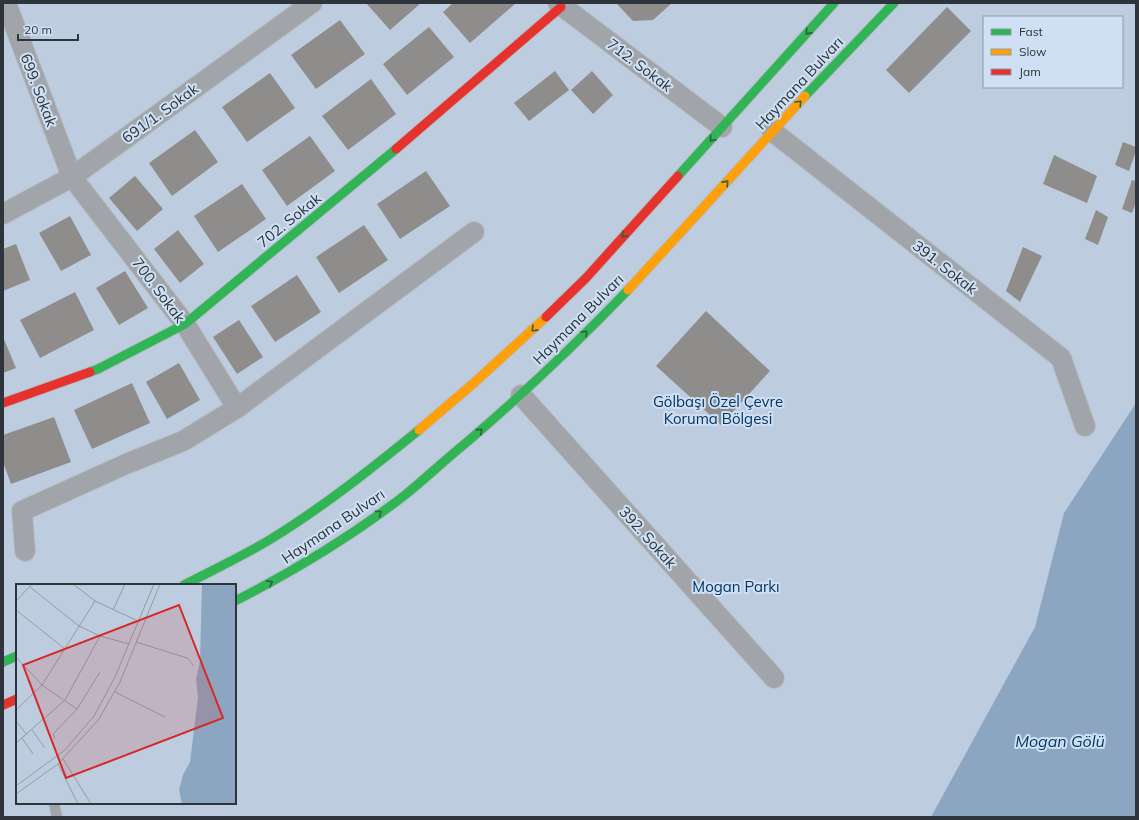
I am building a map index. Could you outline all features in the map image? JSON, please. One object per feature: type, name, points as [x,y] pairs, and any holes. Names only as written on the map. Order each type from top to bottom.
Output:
[{"type":"main road","name":"Haymana Bulvarı","points":[[186,584],[282,533],[330,500],[383,461],[484,375],[586,278],[834,3]]},
{"type":"main road","name":"Haymana Bulvarı","points":[[236,601],[268,585],[310,560],[355,531],[404,496],[521,395],[635,282],[772,131],[894,3]]},
{"type":"main road","name":"702. Sokak","points":[[3,403],[98,370],[185,324],[358,181],[560,5]]},
{"type":"main road","points":[[3,662],[16,656]]},
{"type":"main road","points":[[3,705],[16,699]]},
{"type":"street","name":"699. Sokak","points":[[6,3],[72,177]]},
{"type":"street","name":"691/1. Sokak","points":[[3,214],[72,177],[310,4]]},
{"type":"street","name":"712. Sokak","points":[[560,5],[722,127]]},
{"type":"street","name":"391. Sokak","points":[[772,131],[1061,358],[1085,426]]},
{"type":"street","name":"700. Sokak","points":[[72,177],[185,324],[237,408]]},
{"type":"street","points":[[25,551],[22,512],[126,464],[183,441],[237,408],[474,232]]},
{"type":"street","name":"392. Sokak","points":[[521,395],[774,678]]},
{"type":"lane","points":[[54,804],[57,817]]},
{"type":"green space","name":"Gölbaşı Özel Çevre Koruma Bölgesi","points":[[3,3],[1136,3],[1136,817],[3,817]]},
{"type":"water","name":"Mogan Gölü","points":[[1136,403],[1136,817],[931,817],[1035,627],[1064,513]]},
{"type":"building","points":[[366,3],[421,3],[390,30]]},
{"type":"building","points":[[453,3],[516,3],[470,43],[443,12]]},
{"type":"building","points":[[616,3],[672,3],[653,20],[633,21]]},
{"type":"building","points":[[947,7],[971,31],[909,93],[886,70]]},
{"type":"building","points":[[340,20],[365,54],[316,89],[291,55]]},
{"type":"building","points":[[429,27],[454,57],[407,95],[383,64]]},
{"type":"building","points":[[555,71],[569,90],[529,121],[514,103]]},
{"type":"building","points":[[592,71],[613,95],[593,114],[571,90]]},
{"type":"building","points":[[270,73],[295,108],[247,142],[222,107]]},
{"type":"building","points":[[371,79],[396,114],[348,150],[322,116]]},
{"type":"building","points":[[195,130],[218,162],[172,196],[149,163]]},
{"type":"building","points":[[310,136],[335,171],[287,206],[262,170]]},
{"type":"building","points":[[1123,142],[1136,147],[1129,171],[1115,165]]},
{"type":"building","points":[[1054,155],[1097,176],[1087,203],[1043,184]]},
{"type":"building","points":[[426,171],[450,206],[400,239],[377,204]]},
{"type":"building","points":[[135,176],[163,209],[137,231],[109,198]]},
{"type":"building","points":[[1132,180],[1136,181],[1136,202],[1132,213],[1122,209]]},
{"type":"building","points":[[242,184],[266,219],[218,252],[194,216]]},
{"type":"building","points":[[1096,210],[1108,217],[1098,245],[1085,239]]},
{"type":"building","points":[[70,216],[91,255],[61,271],[39,233]]},
{"type":"building","points":[[364,225],[388,260],[339,293],[316,257]]},
{"type":"building","points":[[178,230],[204,264],[180,283],[154,249]]},
{"type":"building","points":[[16,244],[30,280],[3,291],[3,249]]},
{"type":"building","points":[[1023,247],[1042,256],[1020,302],[1006,291]]},
{"type":"building","points":[[125,271],[148,308],[119,325],[96,288]]},
{"type":"building","points":[[297,275],[321,312],[275,342],[251,306]]},
{"type":"building","points":[[75,292],[94,330],[40,358],[20,320]]},
{"type":"building","points":[[706,311],[770,371],[721,425],[656,366]]},
{"type":"building","points":[[239,320],[263,357],[237,374],[213,337]]},
{"type":"building","points":[[3,337],[16,368],[3,373]]},
{"type":"building","points":[[179,363],[200,400],[167,419],[146,382]]},
{"type":"building","points":[[132,383],[150,423],[92,449],[74,410]]},
{"type":"building","points":[[54,417],[71,462],[11,484],[3,462],[3,435]]},
{"type":"traffic: fast","points":[[678,176],[834,3]]},
{"type":"traffic: fast","points":[[805,96],[894,3]]},
{"type":"traffic: fast","points":[[90,372],[185,324],[396,149]]},
{"type":"traffic: fast","points":[[236,600],[279,578],[343,539],[405,495],[529,387],[628,290]]},
{"type":"traffic: fast","points":[[186,584],[250,551],[290,527],[346,487],[419,430]]},
{"type":"traffic: fast","points":[[3,662],[16,656]]},
{"type":"traffic: slow","points":[[628,290],[805,96]]},
{"type":"traffic: slow","points":[[419,430],[475,382],[546,317]]},
{"type":"traffic: jam","points":[[396,149],[561,7]]},
{"type":"traffic: jam","points":[[546,317],[586,278],[678,176]]},
{"type":"traffic: jam","points":[[3,403],[90,372]]},
{"type":"traffic: jam","points":[[3,705],[16,699]]},
{"type":"park label","name":"Mogan Parkı","points":[[736,586]]}]
